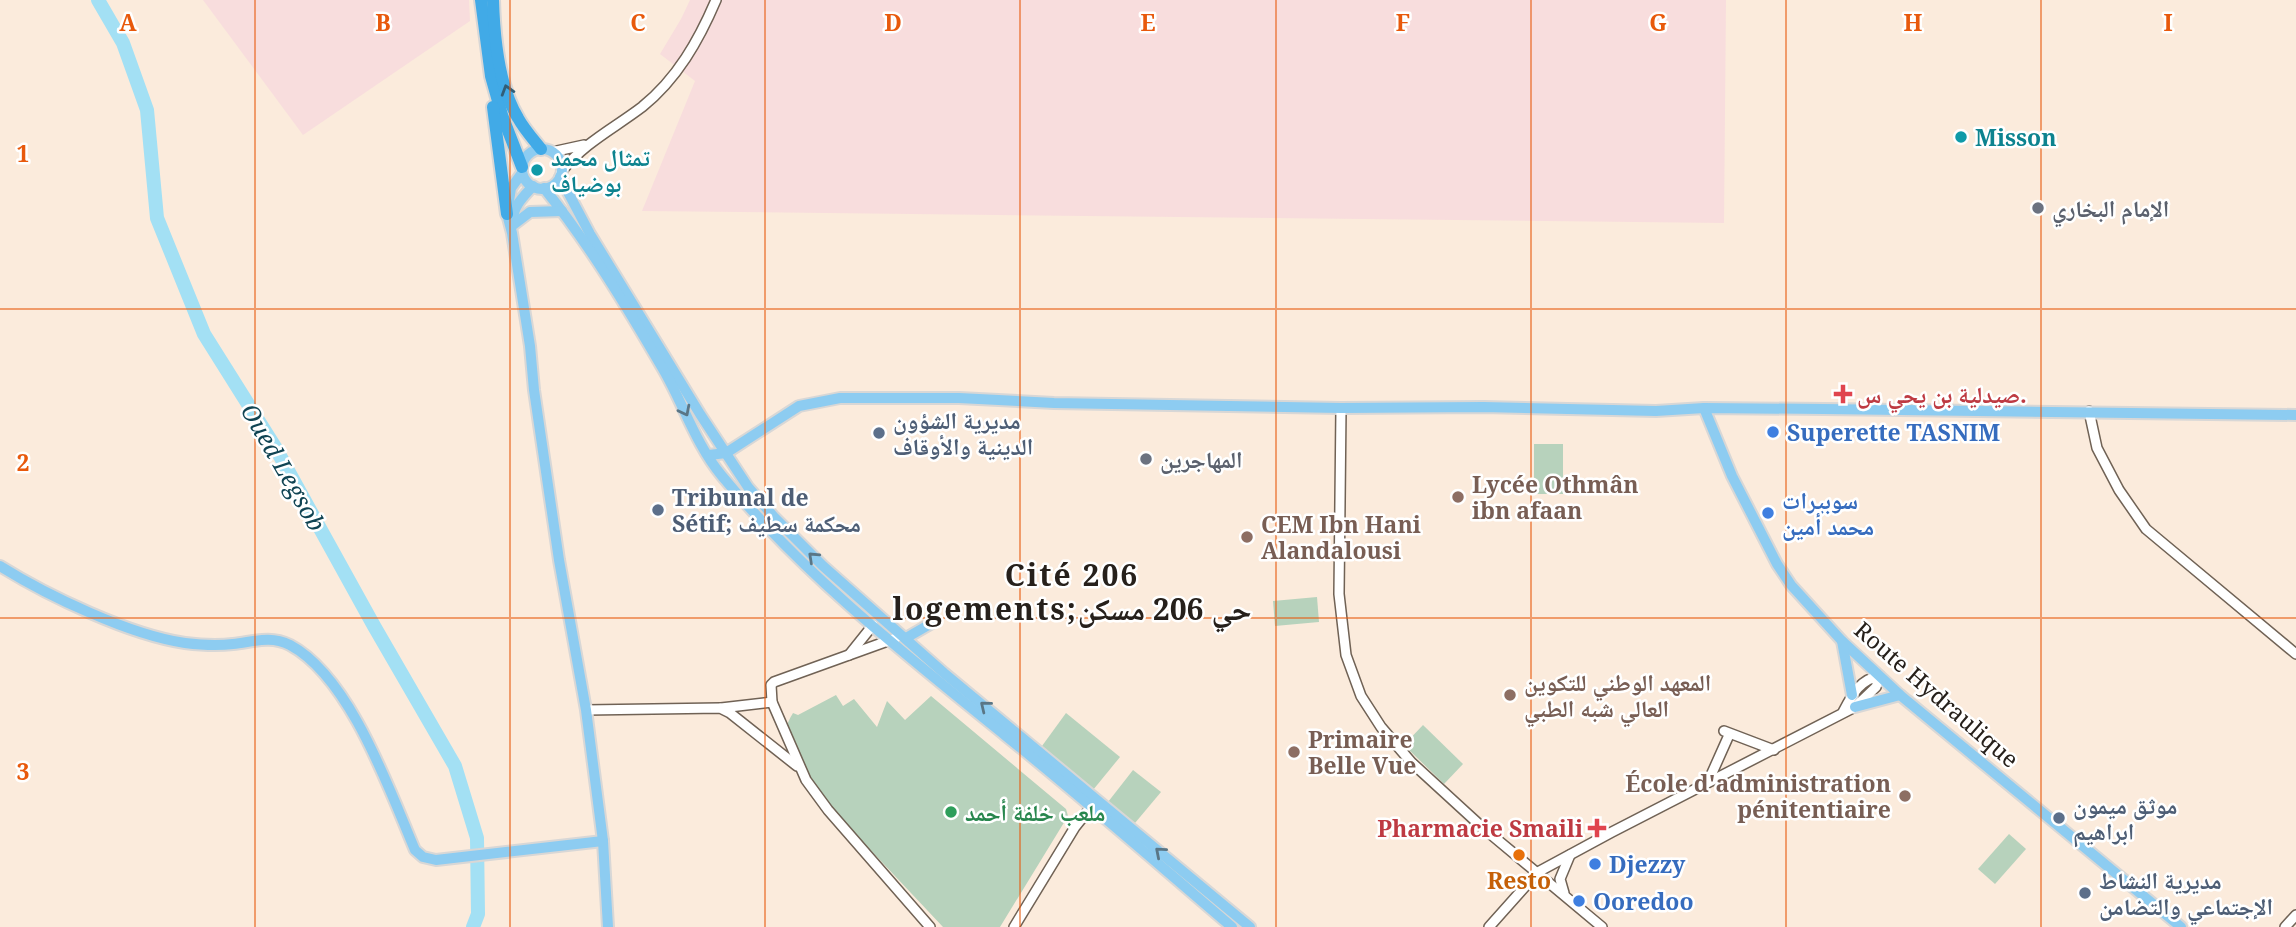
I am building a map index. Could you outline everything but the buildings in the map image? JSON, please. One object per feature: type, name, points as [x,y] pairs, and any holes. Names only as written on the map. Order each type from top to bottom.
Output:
[{"type":"highway","points":[[481,0],[503,192],[511,224]]},
{"type":"highway","points":[[493,0],[500,60],[516,116],[546,150]]},
{"type":"highway","points":[[491,75],[522,170]]},
{"type":"main road","points":[[608,927],[603,841],[586,710],[559,561],[511,224],[511,188],[530,152],[546,150],[560,160],[561,174],[617,279],[748,487],[799,544],[1233,927]]},
{"type":"main road","points":[[522,170],[562,211],[593,255],[664,370],[719,472],[771,532],[890,642],[1250,927]]},
{"type":"main road","points":[[511,224],[514,211],[538,188],[553,185],[561,174]]},
{"type":"main road","points":[[511,224],[530,212],[562,211]]},
{"type":"main road","points":[[709,455],[726,453],[799,406],[840,398],[972,398],[1054,403],[1341,408],[1483,407],[1656,411],[1704,408],[2296,415]]},
{"type":"main road","name":"Route Hydraulique","points":[[1704,408],[1732,476],[1777,564],[1791,585],[1842,641],[1900,695],[2181,927]]},
{"type":"main road","points":[[0,566],[80,607],[145,632],[201,645],[268,639],[287,644],[299,651],[325,675],[345,701],[379,768],[415,850],[429,859],[603,841]]},
{"type":"main road","points":[[904,636],[932,623]]},
{"type":"main road","points":[[1842,641],[1852,695]]},
{"type":"main road","points":[[1855,708],[1900,695]]},
{"type":"street","points":[[561,174],[586,145],[648,102],[674,73],[692,50],[716,0]]},
{"type":"street","points":[[546,150],[586,145]]},
{"type":"street","points":[[1341,408],[1339,594],[1346,655],[1355,683],[1381,727],[1402,752],[1482,827],[1602,927]]},
{"type":"street","points":[[2089,411],[2098,448],[2119,490],[2146,529],[2296,654]]},
{"type":"street","points":[[848,656],[873,625]]},
{"type":"street","points":[[904,636],[774,682],[769,690],[799,767],[828,810],[930,927]]},
{"type":"street","points":[[1489,927],[1538,872],[1855,708],[1876,687],[1880,676],[1868,678],[1852,695],[1843,712]]},
{"type":"street","points":[[586,710],[720,708],[772,702]]},
{"type":"street","points":[[720,708],[799,767]]},
{"type":"street","points":[[1708,782],[1726,733],[1774,750]]},
{"type":"street","points":[[1014,927],[1075,827],[1095,803]]},
{"type":"street","points":[[1567,897],[1561,890],[1560,879],[1570,855]]},
{"type":"street","points":[[2285,927],[2296,915]]},
{"type":"shaded area","points":[[203,0],[469,0],[470,21],[303,135]]},
{"type":"shaded area","points":[[690,0],[1726,0],[1724,223],[642,211],[695,81],[660,54]]},
{"type":"green space","points":[[1534,444],[1563,444],[1563,494],[1534,494]]},
{"type":"green space","points":[[1317,597],[1319,622],[1275,626],[1273,601]]},
{"type":"green space","name":"ملعب خلفة أحمد","points":[[836,695],[843,706],[854,699],[877,727],[887,701],[905,720],[931,696],[1066,809],[1068,816],[1000,927],[943,927],[814,790],[787,729],[793,713],[798,715]]},
{"type":"green space","points":[[1066,713],[1120,757],[1093,790],[1042,746]]},
{"type":"green space","points":[[1423,725],[1463,764],[1444,784],[1404,745]]},
{"type":"green space","points":[[1133,770],[1161,792],[1135,823],[1108,802]]},
{"type":"green space","points":[[2009,834],[2026,849],[1995,884],[1978,869]]},
{"type":"waterway","name":"Oued Legsob","points":[[98,0],[123,43],[147,110],[157,218],[204,334],[275,447],[455,766],[477,838],[478,914],[473,927]]},
{"type":"place","name":"Misson","points":[[1961,137]]},
{"type":"place","name":"تمثال محمد بوضياف","points":[[537,170]]},
{"type":"place","name":"الإمام البخاري","points":[[2038,208]]},
{"type":"place","name":"صيدلية بن يحي س.","points":[[1843,394]]},
{"type":"place","name":"Superette TASNIM","points":[[1773,432]]},
{"type":"place","name":"مديرية الشؤون الدينية والأوقاف","points":[[879,433]]},
{"type":"place","name":"المهاجرين","points":[[1146,459]]},
{"type":"place","name":"Lycée Othmân ibn afaan","points":[[1458,497]]},
{"type":"place","name":"Tribunal de Sétif; محكمة سطيف","points":[[658,510]]},
{"type":"place","name":"سوبيرات محمد أمين","points":[[1768,513]]},
{"type":"place","name":"CEM Ibn Hani Alandalousi","points":[[1247,537]]},
{"type":"place","name":"المعهد الوطني للتكوين العالي شبه الطبي","points":[[1510,695]]},
{"type":"place","name":"Primaire Belle Vue","points":[[1294,752]]},
{"type":"place","name":"École d'administration pénitentiaire","points":[[1905,796]]},
{"type":"place","name":"ملعب خلفة أحمد","points":[[951,812]]},
{"type":"place","name":"موثق ميمون ابراهيم","points":[[2059,818]]},
{"type":"place","name":"Pharmacie Smaili","points":[[1597,828]]},
{"type":"place","name":"Resto","points":[[1519,855]]},
{"type":"place","name":"Djezzy","points":[[1595,864]]},
{"type":"place","name":"مديرية النشاط الإجتماعي والتضامن","points":[[2085,893]]},
{"type":"place","name":"Ooredoo","points":[[1579,901]]},
{"type":"district","name":"Cité 206 logements;حي 206 مسكن","points":[[1072,591]]}]
